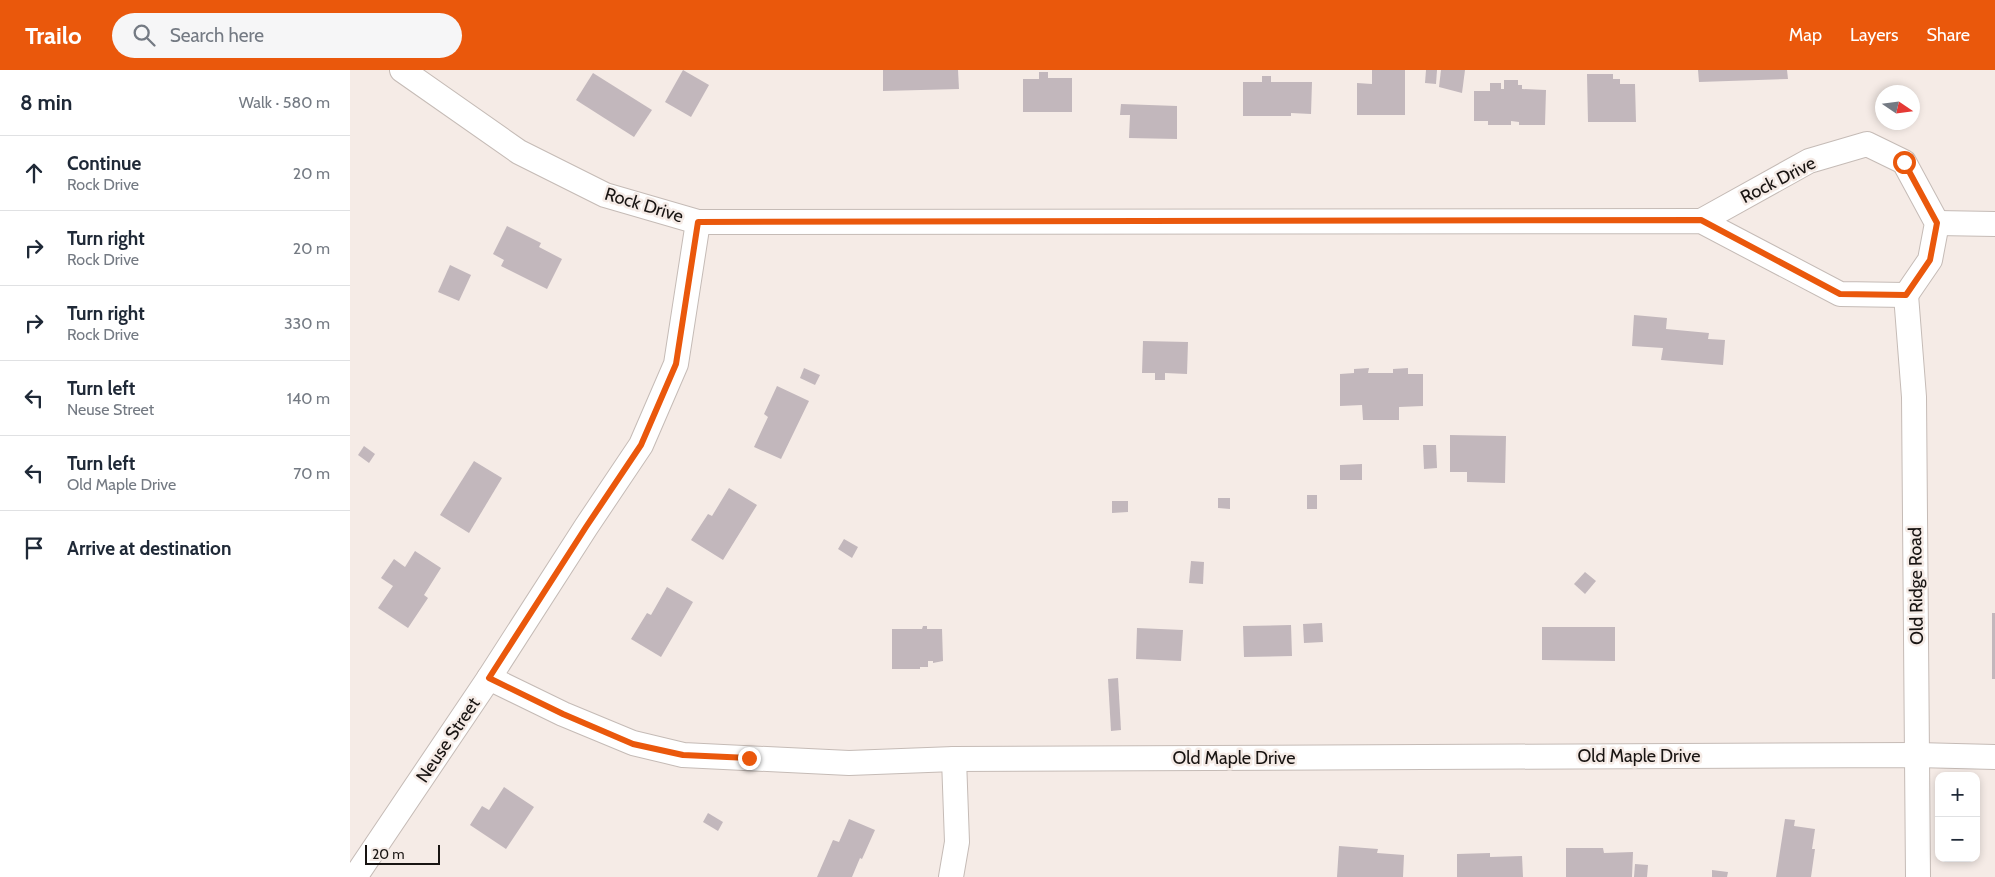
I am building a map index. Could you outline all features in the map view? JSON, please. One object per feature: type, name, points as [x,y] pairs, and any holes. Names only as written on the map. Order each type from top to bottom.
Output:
[{"type":"street","name":"Rock Drive","points":[[402,70],[519,152],[605,195],[698,222],[1701,220],[1840,294],[1906,295]]},
{"type":"street","name":"Rock Drive","points":[[1701,220],[1809,161],[1867,144],[1904,162],[1937,223]]},
{"type":"street","name":"Neuse Street","points":[[355,877],[489,678],[641,445],[676,364],[698,222]]},
{"type":"street","points":[[1906,295],[1930,260],[1937,223],[1995,224]]},
{"type":"street","name":"Old Ridge Road","points":[[1906,295],[1914,397],[1918,877]]},
{"type":"street","name":"Old Maple Drive","points":[[489,678],[563,714],[633,744],[683,755],[848,763],[954,759],[1917,755],[1995,757]]},
{"type":"street","points":[[951,877],[957,842],[954,759]]},
{"type":"building","points":[[683,70],[709,85],[691,117],[665,102]]},
{"type":"building","points":[[883,70],[958,70],[959,89],[883,91]]},
{"type":"building","points":[[1372,70],[1405,70],[1405,115],[1357,115],[1357,83],[1372,84]]},
{"type":"building","points":[[1426,70],[1437,70],[1436,84],[1425,83]]},
{"type":"building","points":[[1441,70],[1465,70],[1462,93],[1439,87]]},
{"type":"building","points":[[1698,70],[1787,70],[1788,79],[1699,82]]},
{"type":"building","points":[[1039,72],[1048,72],[1048,78],[1072,78],[1072,112],[1023,112],[1023,79],[1039,79]]},
{"type":"building","points":[[593,73],[652,110],[634,137],[576,100]]},
{"type":"building","points":[[1587,74],[1613,74],[1613,79],[1620,79],[1620,84],[1635,84],[1636,122],[1588,122]]},
{"type":"building","points":[[1262,76],[1271,76],[1271,82],[1312,82],[1311,114],[1291,113],[1291,116],[1243,116],[1243,82],[1262,82]]},
{"type":"building","points":[[1504,80],[1518,80],[1518,85],[1522,85],[1522,89],[1546,90],[1545,125],[1519,125],[1519,122],[1511,121],[1511,125],[1488,125],[1488,121],[1474,121],[1474,91],[1490,91],[1490,83],[1501,83],[1501,89],[1504,89]]},
{"type":"building","points":[[1121,104],[1177,106],[1177,139],[1129,138],[1130,115],[1120,115]]},
{"type":"building","points":[[507,226],[541,243],[539,247],[562,259],[547,289],[501,266],[504,260],[493,254]]},
{"type":"building","points":[[450,265],[471,275],[459,301],[438,292]]},
{"type":"building","points":[[1634,315],[1667,318],[1666,329],[1709,333],[1708,339],[1725,340],[1723,365],[1661,360],[1663,348],[1632,346]]},
{"type":"building","points":[[1143,341],[1188,342],[1187,374],[1165,373],[1165,380],[1155,380],[1155,373],[1142,373]]},
{"type":"building","points":[[804,368],[820,375],[815,385],[800,378]]},
{"type":"building","points":[[1369,368],[1368,373],[1393,373],[1393,369],[1408,368],[1408,374],[1423,374],[1423,406],[1399,407],[1399,420],[1363,420],[1362,405],[1340,406],[1340,374],[1354,373],[1354,369]]},
{"type":"building","points":[[777,386],[809,401],[781,459],[754,447],[768,417],[764,414]]},
{"type":"building","points":[[1450,435],[1506,436],[1505,483],[1467,482],[1467,472],[1450,472]]},
{"type":"building","points":[[1423,445],[1436,445],[1437,468],[1424,469]]},
{"type":"building","points":[[364,446],[375,454],[369,463],[358,455]]},
{"type":"building","points":[[474,461],[502,478],[469,533],[440,515]]},
{"type":"building","points":[[1362,464],[1362,480],[1340,480],[1340,465]]},
{"type":"building","points":[[729,488],[757,505],[723,560],[691,540],[708,514],[712,516]]},
{"type":"building","points":[[1307,495],[1317,495],[1317,509],[1307,509]]},
{"type":"building","points":[[1218,498],[1230,498],[1230,509],[1218,508]]},
{"type":"building","points":[[1112,501],[1128,501],[1128,512],[1112,513]]},
{"type":"building","points":[[844,539],[858,547],[852,558],[838,549]]},
{"type":"building","points":[[415,551],[441,568],[424,595],[428,598],[408,628],[378,608],[393,586],[381,578],[394,559],[405,567]]},
{"type":"building","points":[[1191,561],[1204,562],[1203,584],[1189,583]]},
{"type":"building","points":[[1585,572],[1596,581],[1585,594],[1574,584]]},
{"type":"building","points":[[667,587],[693,602],[661,657],[631,639],[647,613],[651,615]]},
{"type":"building","points":[[1992,613],[1995,613],[1995,679],[1992,679]]},
{"type":"building","points":[[1322,623],[1323,642],[1304,643],[1303,624]]},
{"type":"building","points":[[1291,625],[1292,656],[1244,657],[1243,626]]},
{"type":"building","points":[[923,626],[927,626],[927,629],[942,629],[943,661],[933,663],[933,661],[928,661],[928,667],[920,667],[920,669],[892,669],[892,629],[922,629]]},
{"type":"building","points":[[1542,627],[1615,627],[1615,661],[1542,660]]},
{"type":"building","points":[[1137,628],[1183,630],[1181,661],[1136,659]]},
{"type":"building","points":[[1118,678],[1121,730],[1111,731],[1108,679]]},
{"type":"building","points":[[504,787],[534,807],[506,849],[470,825],[482,806],[489,810]]},
{"type":"building","points":[[708,813],[723,822],[718,831],[703,822]]},
{"type":"building","points":[[849,819],[875,830],[862,859],[860,858],[852,877],[817,877],[833,840],[839,842]]},
{"type":"building","points":[[1785,819],[1795,820],[1794,826],[1815,829],[1812,849],[1815,849],[1811,877],[1776,877]]},
{"type":"building","points":[[1339,846],[1378,849],[1377,853],[1404,855],[1403,877],[1337,877]]},
{"type":"building","points":[[1566,848],[1603,848],[1604,853],[1633,852],[1632,877],[1566,877]]},
{"type":"building","points":[[1490,853],[1490,857],[1522,856],[1523,877],[1457,877],[1457,854]]},
{"type":"building","points":[[1635,864],[1648,865],[1647,877],[1634,877]]},
{"type":"building","points":[[1712,870],[1728,872],[1727,877],[1712,877]]},
{"type":"route","points":[[749,758],[683,755],[633,744],[563,714],[489,678],[641,445],[676,364],[698,222],[1701,220],[1840,294],[1906,295],[1930,260],[1937,223],[1904,162]]}]
